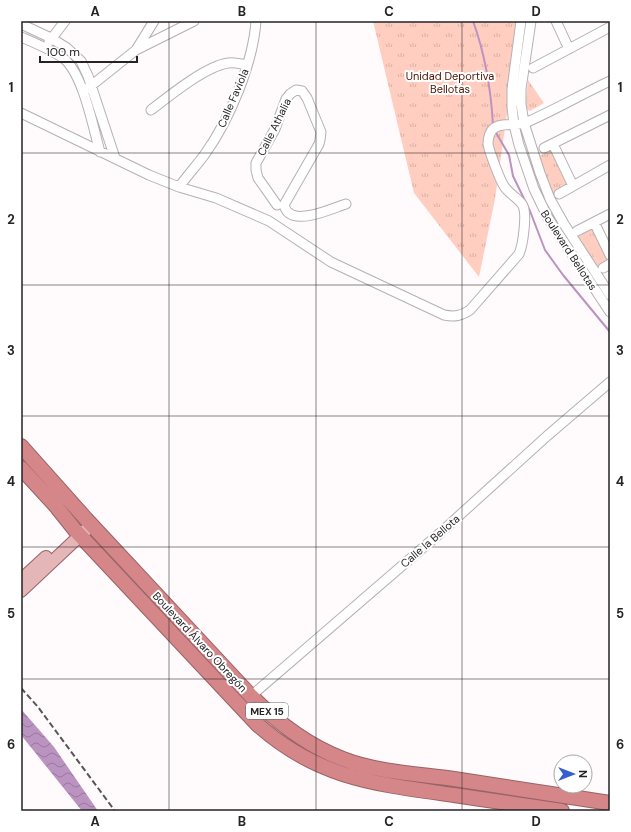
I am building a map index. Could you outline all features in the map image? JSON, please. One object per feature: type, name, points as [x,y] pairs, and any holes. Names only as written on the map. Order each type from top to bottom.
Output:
[{"type":"highway","name":"Boulevard Álvaro Obregón","points":[[21,446],[89,522],[251,696],[275,717],[318,748],[343,759],[362,765],[610,803]]},
{"type":"highway","name":"Boulevard Álvaro Obregón","points":[[21,468],[78,533],[257,724],[274,739],[303,758],[338,773],[373,783],[562,811]]},
{"type":"main road","points":[[21,592],[89,522]]},
{"type":"main road","points":[[21,580],[78,533]]},
{"type":"street","points":[[45,48],[65,21]]},
{"type":"street","points":[[136,50],[154,21]]},
{"type":"street","points":[[83,92],[136,50],[194,21]]},
{"type":"street","name":"Calle Faviola","points":[[179,187],[206,153],[226,119],[251,54],[256,21]]},
{"type":"street","name":"Boulevard Bellotas","points":[[521,21],[514,75],[512,107],[514,125],[527,170],[541,205],[554,228],[610,312]]},
{"type":"street","name":"Boulevard Bellotas","points":[[531,21],[523,71],[521,104],[524,123],[550,199],[574,233],[603,268],[610,295]]},
{"type":"street","points":[[556,21],[569,49]]},
{"type":"street","points":[[21,24],[51,38],[74,54],[81,61],[92,86],[114,158]]},
{"type":"street","points":[[533,68],[610,27]]},
{"type":"street","points":[[21,37],[63,58],[71,66],[79,80],[100,152]]},
{"type":"street","points":[[151,110],[182,86],[213,68],[228,63],[247,65]]},
{"type":"street","points":[[514,75],[523,71]]},
{"type":"street","points":[[21,113],[149,175],[179,187],[216,198],[269,220],[331,262],[444,315],[454,317],[464,314],[470,310],[519,254],[522,246],[525,212],[523,205],[519,200],[511,195],[504,185],[488,144],[489,135],[493,129],[502,126],[524,123],[610,81]]},
{"type":"street","name":"Calle Athalia","points":[[269,220],[280,205],[318,144],[321,136],[307,98],[302,91],[296,90],[286,99],[275,129],[256,163],[258,178],[280,205]]},
{"type":"street","points":[[544,148],[610,116]]},
{"type":"street","points":[[553,144],[573,186]]},
{"type":"street","points":[[560,194],[610,165]]},
{"type":"street","points":[[541,205],[550,199]]},
{"type":"street","points":[[280,205],[290,214],[301,217],[346,204]]},
{"type":"street","points":[[562,241],[610,214]]},
{"type":"street","points":[[594,222],[610,255]]},
{"type":"street","points":[[587,278],[603,268]]},
{"type":"street","name":"Calle la Bellota","points":[[251,696],[440,533],[586,402],[609,384]]},
{"type":"green space","name":"Unidad Deportiva Bellotas","points":[[373,21],[520,21],[495,199],[479,277],[414,193]]},
{"type":"green space","points":[[528,80],[544,103],[530,111],[525,108]]},
{"type":"green space","points":[[552,149],[570,187],[553,195],[539,156]]},
{"type":"green space","points":[[592,228],[609,259],[596,267],[578,237]]},
{"type":"green space","points":[[593,235],[604,254],[596,260],[585,239]]},
{"type":"water","points":[[21,709],[54,747],[98,811],[82,811],[21,735]]},
{"type":"waterway","points":[[473,21],[487,72],[493,125]]},
{"type":"waterway","points":[[495,131],[509,155],[513,176],[530,211],[545,250],[563,275],[610,332]]},
{"type":"railway","points":[[21,688],[38,707],[115,811]]}]
